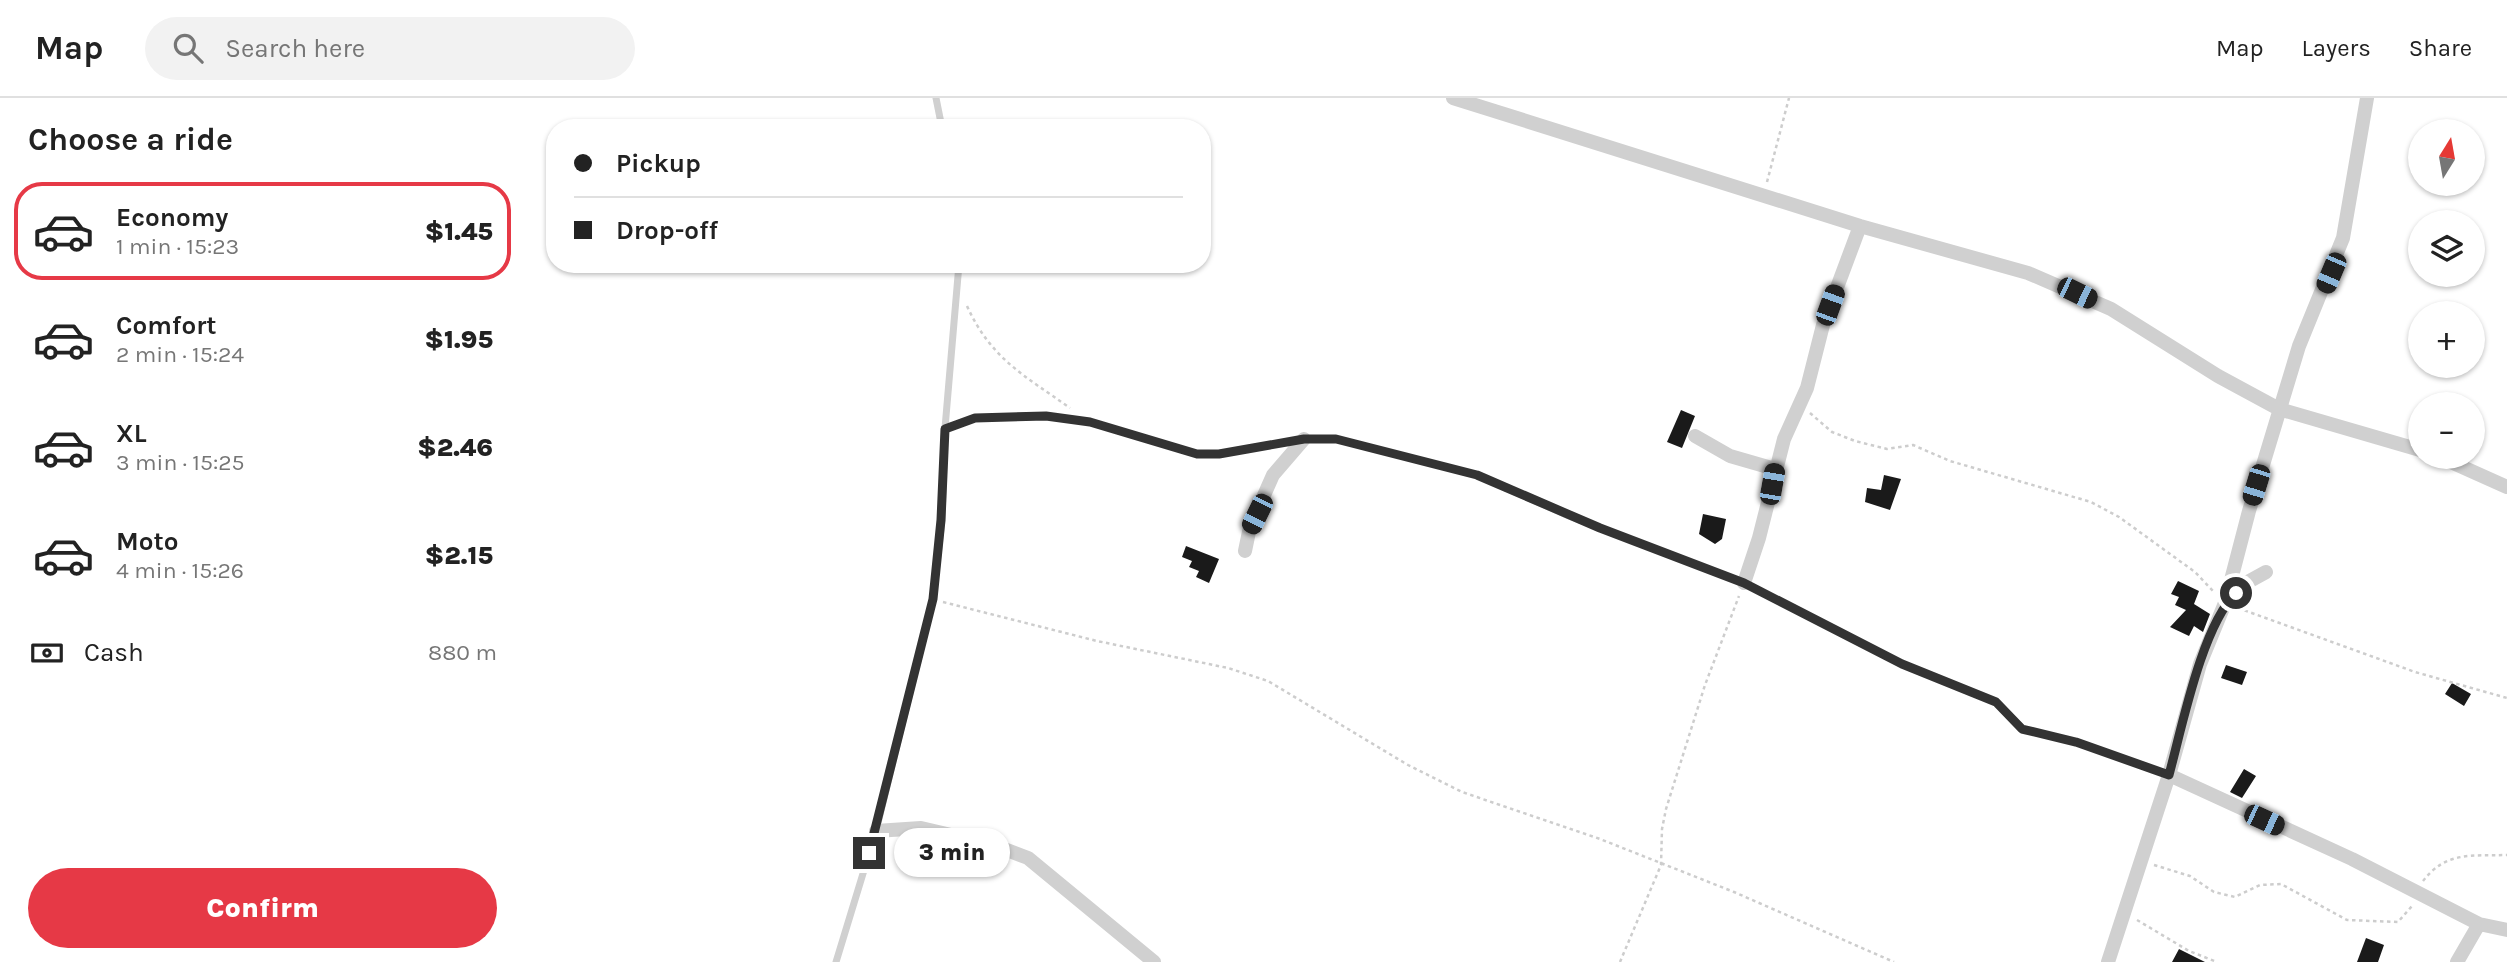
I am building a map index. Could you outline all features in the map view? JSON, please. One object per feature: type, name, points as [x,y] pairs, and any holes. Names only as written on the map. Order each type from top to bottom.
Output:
[{"type":"street","points":[[1453,98],[1860,226],[2028,273],[2111,309],[2218,376],[2279,409],[2408,447]]},
{"type":"street","points":[[2108,962],[2169,775],[2200,664],[2225,603],[2299,346],[2343,238],[2367,98]]},
{"type":"street","points":[[1744,583],[1763,525],[1784,439],[1801,404],[1823,324],[1860,226]]},
{"type":"street","points":[[1695,436],[1730,456],[1775,470]]},
{"type":"street","points":[[1245,551],[1250,527],[1273,475],[1304,439]]},
{"type":"street","points":[[2467,469],[2507,487]]},
{"type":"street","points":[[2225,603],[2246,583],[2266,572]]},
{"type":"street","points":[[2169,775],[2479,924],[2507,930]]},
{"type":"street","points":[[876,831],[921,828],[994,845],[1028,858],[1154,962]]},
{"type":"street","points":[[2457,962],[2479,924]]},
{"type":"lane","points":[[936,98],[940,119]]},
{"type":"lane","points":[[836,962],[876,831],[933,599],[959,273]]},
{"type":"lane","points":[[945,429],[975,418],[1046,416],[1090,422],[1197,454],[1251,451],[1304,439],[1336,439],[1477,475],[1600,528],[1744,583],[1902,664],[1996,702],[2022,729],[2076,742],[2169,775]]},
{"type":"path","points":[[1763,195],[1789,98]]},
{"type":"path","points":[[958,284],[989,346],[1025,379],[1090,422]]},
{"type":"path","points":[[1801,404],[1832,432],[1855,441],[1887,449],[1913,445],[1950,461],[2091,502],[2119,517],[2195,572],[2225,603],[2415,672],[2507,698]]},
{"type":"path","points":[[1620,962],[1661,865],[1662,830],[1666,809],[1705,685],[1744,583]]},
{"type":"path","points":[[933,599],[1097,641],[1228,668],[1268,681],[1408,765],[1462,792],[1589,835],[1746,897],[1894,962]]},
{"type":"path","points":[[2139,862],[2190,876],[2214,892],[2235,897],[2260,885],[2281,884],[2347,920],[2398,922],[2434,867],[2453,857],[2507,855]]},
{"type":"path","points":[[2122,913],[2189,951],[2217,962]]},
{"type":"building","points":[[1681,410],[1695,416],[1682,448],[1667,442]]},
{"type":"building","points":[[1884,475],[1901,479],[1890,510],[1865,502],[1867,488],[1881,490]]},
{"type":"building","points":[[1703,514],[1726,519],[1722,539],[1715,544],[1699,534]]},
{"type":"building","points":[[1186,546],[1219,559],[1209,583],[1196,577],[1199,571],[1189,567],[1192,561],[1182,557]]},
{"type":"building","points":[[2178,581],[2199,591],[2194,604],[2210,614],[2203,632],[2194,626],[2189,636],[2170,627],[2186,610],[2175,605],[2179,597],[2171,594]]},
{"type":"building","points":[[2226,665],[2247,672],[2242,685],[2221,678]]},
{"type":"building","points":[[2452,683],[2471,694],[2464,706],[2445,694]]},
{"type":"building","points":[[2244,769],[2256,776],[2242,798],[2230,792]]},
{"type":"building","points":[[2366,938],[2384,945],[2378,962],[2357,962]]},
{"type":"building","points":[[2179,949],[2205,962],[2172,962]]},
{"type":"route","points":[[869,853],[933,599],[941,520],[945,429],[955,423],[975,418],[1046,416],[1090,422],[1197,454],[1251,451],[1304,439],[1336,439],[1477,475],[1555,510],[1744,583],[1846,638],[1924,675],[1996,702],[2015,723],[2033,734],[2076,742],[2169,775],[2200,664],[2225,603],[2236,593]]}]
